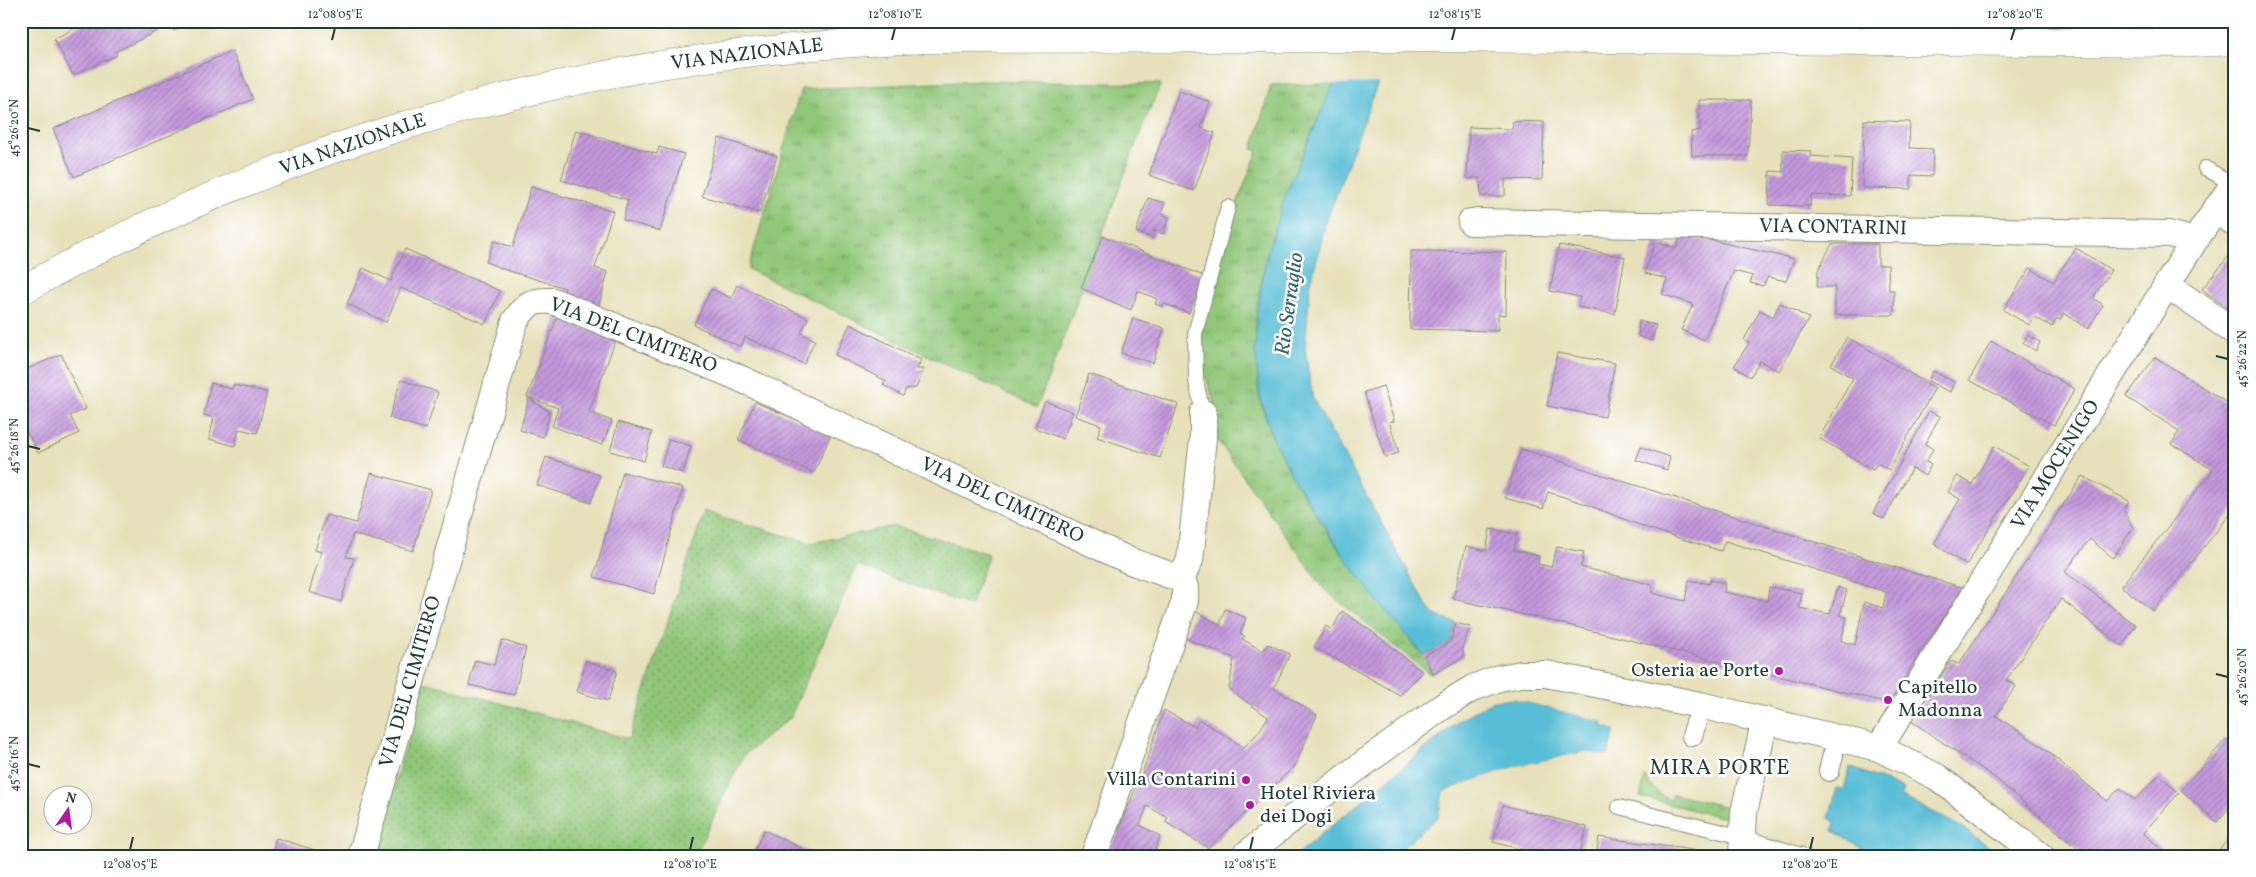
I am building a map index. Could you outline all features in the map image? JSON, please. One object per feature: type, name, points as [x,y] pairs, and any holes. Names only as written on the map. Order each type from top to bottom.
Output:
[{"type":"main road","name":"VIA NAZIONALE","points":[[21,291],[73,262],[157,220],[223,191],[335,148],[457,110],[631,70],[714,56],[918,39],[1302,32],[1442,32],[2184,43],[2235,40]]},
{"type":"street","name":"VIA MOCENIGO","points":[[1879,748],[2192,244],[2225,216],[2235,181]]},
{"type":"street","name":"VIA CONTARINI","points":[[1471,222],[2169,234],[2181,237],[2192,244]]},
{"type":"street","points":[[2167,285],[2235,332]]},
{"type":"street","name":"VIA DEL CIMITERO","points":[[360,856],[515,321],[530,303],[538,300],[553,301],[744,381],[1130,561],[1181,579]]},
{"type":"street","points":[[1094,856],[1184,601],[1185,587],[1181,579],[1190,560],[1203,438],[1203,413]]},
{"type":"street","points":[[1244,856],[1352,772],[1442,707],[1473,688],[1499,678],[1522,674],[1546,674],[1765,720],[1879,748],[1936,777],[2041,856]]},
{"type":"street","points":[[1742,846],[1744,812],[1765,720]]},
{"type":"lane","points":[[2205,168],[2224,179],[2235,181]]},
{"type":"lane","points":[[1203,413],[1196,381],[1195,334],[1228,207]]},
{"type":"lane","points":[[1619,806],[1742,846],[1806,856]]},
{"type":"green space","points":[[981,81],[1161,84],[1145,120],[1037,408],[748,269],[801,89]]},
{"type":"green space","points":[[1333,84],[1289,187],[1266,259],[1259,295],[1256,332],[1259,396],[1276,443],[1309,504],[1348,562],[1404,631],[1433,674],[1430,674],[1324,589],[1218,441],[1215,404],[1203,369],[1200,349],[1203,327],[1237,203],[1258,151],[1252,149],[1271,85]]},
{"type":"green space","points":[[704,511],[810,543],[895,526],[989,554],[970,606],[857,565],[790,718],[743,756],[695,856],[373,856],[425,682],[629,739]]},
{"type":"green space","points":[[1645,776],[1656,791],[1671,800],[1673,794],[1728,807],[1725,818],[1640,797]]},
{"type":"water","name":"Rio Serraglio","points":[[1401,21],[1326,222],[1310,287],[1305,349],[1313,399],[1426,604],[1435,615],[1456,623],[1450,642],[1424,656],[1378,602],[1348,562],[1294,479],[1274,441],[1260,398],[1255,351],[1257,310],[1267,253],[1287,191],[1333,84]]},
{"type":"water","points":[[1515,699],[1604,722],[1603,726],[1615,729],[1608,755],[1585,752],[1517,766],[1443,791],[1438,817],[1393,856],[1295,856],[1461,719],[1493,701]]},
{"type":"water","points":[[1850,767],[1904,789],[1901,796],[1963,828],[2000,856],[1874,856],[1833,831],[1835,822],[1829,818],[1837,788],[1844,789]]},
{"type":"pier","points":[[1353,21],[1403,21],[1380,83],[1330,84]]},
{"type":"pier","points":[[1522,698],[1605,720],[1606,725],[1616,727],[1617,730],[1603,726],[1604,722],[1515,699]]},
{"type":"pier","points":[[1585,752],[1611,756],[1608,758],[1585,754],[1518,769],[1461,787],[1461,785],[1517,766]]},
{"type":"building","points":[[88,21],[192,21],[174,31],[169,25],[115,52],[117,55],[73,75],[54,39]]},
{"type":"building","points":[[232,51],[253,99],[74,177],[53,129]]},
{"type":"building","points":[[1179,91],[1210,102],[1201,128],[1215,133],[1194,191],[1149,175]]},
{"type":"building","points":[[1699,100],[1751,100],[1748,156],[1692,156],[1691,132],[1700,130]]},
{"type":"building","points":[[1864,120],[1910,122],[1909,148],[1933,149],[1932,176],[1911,175],[1911,189],[1862,188]]},
{"type":"building","points":[[1513,121],[1544,122],[1542,180],[1505,179],[1505,196],[1481,196],[1480,178],[1467,178],[1469,127],[1512,129]]},
{"type":"building","points":[[576,130],[657,154],[659,147],[684,154],[660,231],[623,220],[628,200],[561,180]]},
{"type":"building","points":[[719,138],[777,156],[760,213],[702,196]]},
{"type":"building","points":[[1783,150],[1812,151],[1811,156],[1852,159],[1850,196],[1811,195],[1810,206],[1769,205],[1770,171],[1783,172]]},
{"type":"building","points":[[531,187],[613,211],[595,268],[608,272],[599,305],[563,294],[565,288],[486,262],[494,241],[513,247]]},
{"type":"building","points":[[1148,198],[1165,203],[1161,214],[1169,217],[1163,234],[1155,231],[1152,238],[1136,232]]},
{"type":"building","points":[[1103,236],[1204,276],[1189,313],[1164,304],[1163,307],[1155,304],[1157,299],[1138,291],[1131,310],[1081,288]]},
{"type":"building","points":[[1682,236],[1715,241],[1794,259],[1786,281],[1768,277],[1763,286],[1750,283],[1753,276],[1734,271],[1704,340],[1681,330],[1693,304],[1662,294],[1667,279],[1645,273],[1655,242],[1676,248]]},
{"type":"building","points":[[1832,244],[1878,244],[1878,265],[1888,265],[1889,290],[1894,290],[1894,315],[1835,315],[1835,287],[1817,287],[1818,270]]},
{"type":"building","points":[[1559,245],[1625,257],[1615,314],[1578,307],[1580,297],[1550,291]]},
{"type":"building","points":[[2076,248],[2111,270],[2093,298],[2103,305],[2088,329],[2064,313],[2060,320],[2057,318],[2052,327],[2035,317],[2029,325],[2003,310],[2030,268],[2053,282]]},
{"type":"building","points":[[2235,248],[2235,314],[2202,289]]},
{"type":"building","points":[[405,249],[500,291],[485,324],[401,288],[386,322],[347,304],[363,268],[391,281]]},
{"type":"building","points":[[1411,251],[1507,252],[1506,315],[1498,314],[1498,331],[1410,329]]},
{"type":"building","points":[[737,285],[808,318],[801,333],[815,340],[804,364],[745,337],[741,347],[694,325],[711,289],[731,298]]},
{"type":"building","points":[[1780,303],[1809,318],[1779,371],[1760,361],[1750,377],[1734,366],[1749,343],[1744,340],[1760,310],[1773,317]]},
{"type":"building","points":[[557,317],[616,339],[589,412],[612,421],[602,445],[552,426],[558,408],[527,397]]},
{"type":"building","points":[[1133,318],[1164,328],[1153,363],[1121,353]]},
{"type":"building","points":[[1639,321],[1656,325],[1652,341],[1638,336]]},
{"type":"building","points":[[850,324],[921,360],[917,369],[924,369],[916,388],[906,389],[903,396],[883,385],[886,381],[835,355]]},
{"type":"building","points":[[2028,335],[2040,342],[2036,351],[2023,343]]},
{"type":"building","points":[[1847,337],[1935,388],[1889,470],[1877,463],[1873,470],[1819,438],[1853,378],[1831,365]]},
{"type":"building","points":[[1991,341],[2075,389],[2054,425],[1969,380]]},
{"type":"building","points":[[1557,353],[1615,363],[1605,417],[1547,406]]},
{"type":"building","points":[[61,354],[86,409],[70,416],[79,433],[38,453],[28,434],[21,437],[21,372]]},
{"type":"building","points":[[2155,357],[2235,408],[2235,508],[2153,611],[2121,586],[2213,470],[2172,444],[2179,431],[2126,397]]},
{"type":"building","points":[[1933,371],[1954,382],[1950,392],[1928,381]]},
{"type":"building","points":[[1089,374],[1178,404],[1160,458],[1097,437],[1101,425],[1075,416]]},
{"type":"building","points":[[401,380],[438,392],[426,429],[389,418]]},
{"type":"building","points":[[211,383],[232,389],[233,385],[267,392],[257,433],[239,429],[235,446],[209,439],[214,418],[204,415]]},
{"type":"building","points":[[1383,386],[1394,421],[1389,422],[1399,453],[1385,457],[1364,392]]},
{"type":"building","points":[[529,398],[550,412],[543,437],[520,430]]},
{"type":"building","points":[[1045,401],[1073,412],[1063,439],[1035,428]]},
{"type":"building","points":[[755,402],[831,434],[814,473],[738,440]]},
{"type":"building","points":[[1929,411],[1940,416],[1925,444],[1933,449],[1926,462],[1931,465],[1925,476],[1912,468],[1884,519],[1873,513]]},
{"type":"building","points":[[618,422],[652,432],[644,461],[610,451]]},
{"type":"building","points":[[669,439],[691,446],[683,473],[661,466]]},
{"type":"building","points":[[1994,446],[2029,466],[1966,565],[1934,544],[1960,499],[1948,492],[1957,476],[1972,484]]},
{"type":"building","points":[[1641,447],[1670,457],[1667,470],[1636,460]]},
{"type":"building","points":[[1521,449],[1964,588],[1928,639],[1889,703],[1453,599],[1466,546],[1486,551],[1490,529],[1517,534],[1514,550],[1539,556],[1538,564],[1551,567],[1557,547],[1584,552],[1581,567],[1653,585],[1652,593],[1685,601],[1689,580],[1710,584],[1710,580],[1725,583],[1724,592],[1767,601],[1769,587],[1802,593],[1799,608],[1830,614],[1838,587],[1847,590],[1840,615],[1847,617],[1841,641],[1855,645],[1864,602],[1883,608],[1886,592],[1725,541],[1721,551],[1647,528],[1583,503],[1548,492],[1543,509],[1505,498]]},
{"type":"building","points":[[546,457],[600,475],[591,503],[537,485]]},
{"type":"building","points":[[623,472],[683,488],[654,594],[594,577]]},
{"type":"building","points":[[371,473],[431,490],[413,551],[353,534],[346,557],[354,558],[341,602],[309,592],[321,552],[315,550],[326,515],[356,523]]},
{"type":"building","points":[[2082,476],[2129,501],[2124,510],[2133,528],[2113,558],[2090,539],[2065,572],[2136,625],[2122,646],[2061,599],[2006,680],[2016,686],[1996,716],[2041,746],[2107,801],[2120,788],[2135,800],[2159,775],[2179,793],[2143,833],[2170,856],[2086,856],[1994,777],[1911,721],[1951,661],[1959,664]]},
{"type":"building","points":[[1225,609],[1246,618],[1240,634],[1245,636],[1242,639],[1263,651],[1268,644],[1290,654],[1274,688],[1317,715],[1295,766],[1208,848],[1165,822],[1168,818],[1147,806],[1140,825],[1160,836],[1153,856],[1107,856],[1142,774],[1164,710],[1195,727],[1200,720],[1244,747],[1258,733],[1268,717],[1229,689],[1234,658],[1185,638],[1195,611],[1220,625]]},
{"type":"building","points":[[1342,611],[1374,633],[1423,672],[1400,695],[1314,647],[1326,626],[1332,630]]},
{"type":"building","points":[[1456,623],[1470,627],[1462,648],[1464,657],[1433,674],[1424,656],[1450,642]]},
{"type":"building","points":[[502,640],[526,648],[514,695],[469,685],[475,660],[494,665]]},
{"type":"building","points":[[586,661],[617,671],[608,701],[577,692]]},
{"type":"building","points":[[2226,739],[2235,746],[2235,801],[2217,822],[2181,790]]},
{"type":"building","points":[[1503,805],[1587,827],[1579,856],[1547,856],[1493,842]]},
{"type":"building","points":[[764,830],[817,856],[752,856]]},
{"type":"building","points":[[2235,831],[2235,856],[2214,856]]},
{"type":"building","points":[[1599,837],[1722,854],[1722,856],[1596,856]]},
{"type":"building","points":[[276,838],[315,850],[313,856],[272,856]]},
{"type":"place","name":"Osteria ae Porte","points":[[1779,671]]},
{"type":"place","name":"Capitello Madonna","points":[[1888,700]]},
{"type":"place","name":"Villa Contarini","points":[[1246,780]]},
{"type":"place","name":"Hotel Riviera dei Dogi","points":[[1250,805]]},
{"type":"district","name":"MIRA PORTE","points":[[1720,768]]}]
